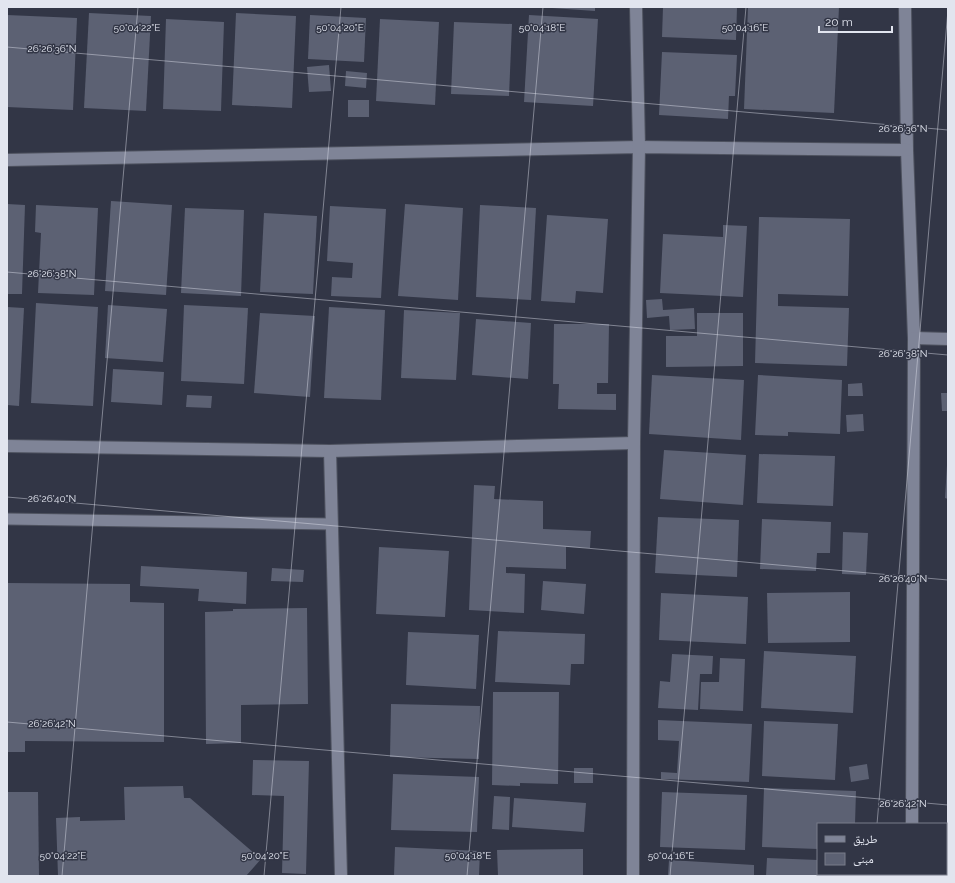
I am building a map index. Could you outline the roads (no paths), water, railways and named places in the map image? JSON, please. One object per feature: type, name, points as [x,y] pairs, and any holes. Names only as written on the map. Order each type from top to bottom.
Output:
[{"type":"street","points":[[633,876],[634,443],[639,147],[636,7]]},
{"type":"street","points":[[905,7],[907,150],[914,338],[912,823]]},
{"type":"street","points":[[7,160],[639,147],[907,150]]},
{"type":"street","points":[[914,338],[948,339]]},
{"type":"street","points":[[7,446],[330,450],[634,443]]},
{"type":"street","points":[[330,450],[341,876]]},
{"type":"lane","points":[[7,519],[331,524]]}]
